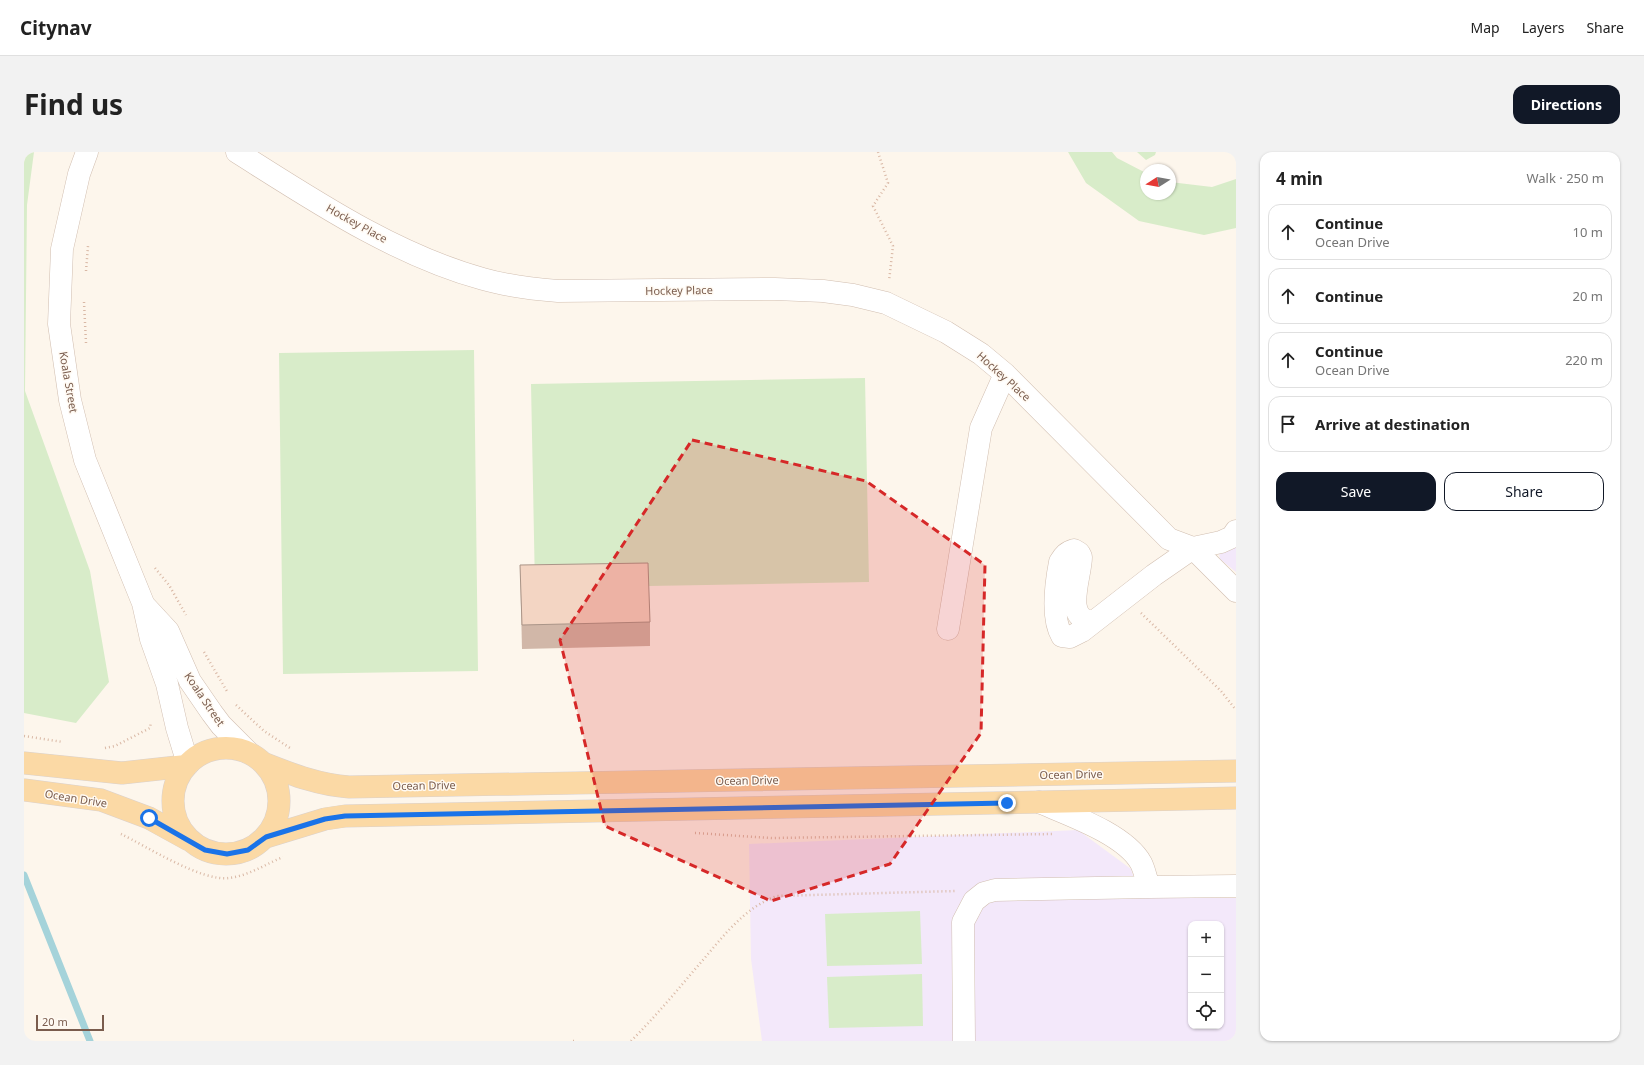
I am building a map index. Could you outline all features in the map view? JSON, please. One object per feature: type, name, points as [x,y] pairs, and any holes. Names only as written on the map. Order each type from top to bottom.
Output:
[{"type":"main road","points":[[266,837],[276,819],[279,799],[275,779],[255,757],[236,748],[216,748],[198,756],[187,765],[176,784],[173,805],[179,825],[192,841],[205,850],[227,854],[248,850],[266,837],[325,819],[345,816],[1236,798]]},
{"type":"main road","name":"Ocean Drive","points":[[255,757],[310,781],[333,786],[349,787],[1236,771]]},
{"type":"main road","points":[[26,763],[122,773],[187,765]]},
{"type":"main road","name":"Ocean Drive","points":[[33,791],[101,800],[149,818],[192,841]]},
{"type":"street","name":"Koala Street","points":[[87,152],[79,174],[62,249],[59,324],[70,400],[85,460],[143,603],[151,639],[167,684],[187,765]]},
{"type":"street","name":"Hockey Place","points":[[237,152],[339,214],[400,247],[433,262],[483,280],[535,289],[558,291],[823,290],[886,303],[946,332],[981,354],[1005,374],[1169,539],[1193,548]]},
{"type":"street","points":[[948,629],[981,428],[1005,374]]},
{"type":"street","points":[[1093,622],[1193,548],[1221,542],[1232,537],[1236,531]]},
{"type":"street","points":[[1193,548],[1236,591]]},
{"type":"street","name":"Koala Street","points":[[143,603],[168,631],[190,681],[212,713],[221,725],[255,757]]},
{"type":"street","points":[[1039,802],[1112,836],[1137,856],[1144,869],[1149,887]]},
{"type":"street","points":[[964,1041],[963,922],[974,901],[984,893],[995,890],[1236,886]]},
{"type":"path","points":[[878,152],[888,184],[873,206],[893,246],[886,303]]},
{"type":"path","points":[[86,272],[88,241]]},
{"type":"path","points":[[84,295],[87,349]]},
{"type":"path","points":[[150,563],[169,585],[188,619]]},
{"type":"path","points":[[1124,598],[1221,691],[1236,710]]},
{"type":"path","points":[[203,650],[231,698]]},
{"type":"path","points":[[233,702],[264,731],[291,748]]},
{"type":"path","points":[[102,748],[115,746],[150,728],[152,716]]},
{"type":"path","points":[[24,736],[70,744]]},
{"type":"path","points":[[120,833],[182,864],[215,878],[228,879],[241,876],[285,856]]},
{"type":"path","points":[[691,833],[771,838],[1035,834]]},
{"type":"path","points":[[631,1041],[652,1020],[744,914],[765,900],[777,896],[956,891]]},
{"type":"highlighted area","points":[[692,440],[866,481],[985,565],[981,733],[890,864],[771,901],[605,826],[560,640]]},
{"type":"shaded area","points":[[1236,543],[1236,572],[1220,559],[1219,553]]},
{"type":"shaded area","points":[[1078,830],[1131,869],[1140,898],[1236,898],[1236,1041],[762,1041],[751,959],[749,844]]},
{"type":"green space","points":[[24,152],[34,152],[27,205],[25,391],[90,571],[109,682],[76,723],[24,713]]},
{"type":"green space","points":[[1068,152],[1112,152],[1117,158],[1140,170],[1140,200],[1176,200],[1176,183],[1212,187],[1236,179],[1236,228],[1204,235],[1139,221],[1086,183]]},
{"type":"green space","points":[[1137,152],[1156,152],[1155,155],[1146,160]]},
{"type":"green space","points":[[474,350],[478,671],[283,674],[279,353]]},
{"type":"green space","points":[[865,378],[869,582],[535,588],[531,384]]},
{"type":"green space","points":[[920,911],[922,964],[827,966],[825,914]]},
{"type":"green space","points":[[922,974],[923,1026],[829,1028],[827,977]]},
{"type":"building","points":[[648,563],[650,622],[522,625],[520,565]]},
{"type":"waterway","points":[[24,875],[90,1041]]},
{"type":"route","points":[[149,818],[192,841],[205,850],[216,854],[227,854],[248,850],[266,837],[306,824],[345,816],[1007,803]]}]
